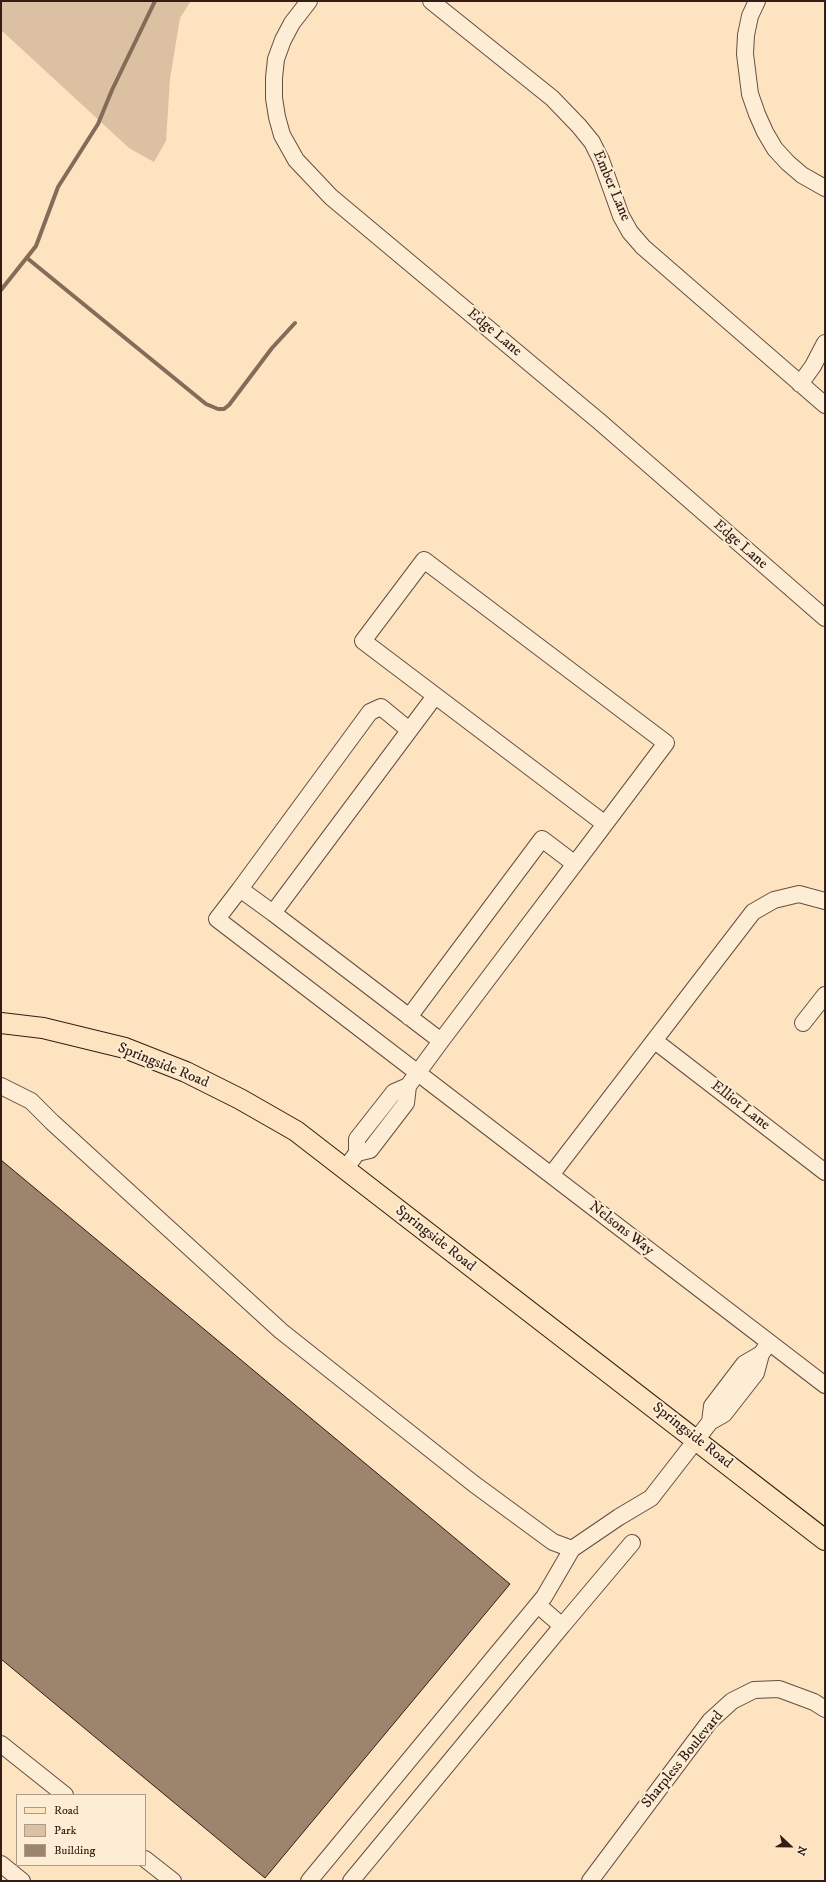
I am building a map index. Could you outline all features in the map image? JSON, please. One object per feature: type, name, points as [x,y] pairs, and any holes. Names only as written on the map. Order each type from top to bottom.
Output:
[{"type":"main road","name":"Springside Road","points":[[1,1023],[43,1028],[125,1048],[186,1072],[240,1099],[296,1131],[825,1540]]},
{"type":"street","name":"Edge Lane","points":[[309,1],[292,23],[282,40],[276,59],[274,78],[276,117],[282,135],[296,160],[331,197],[529,362],[825,618]]},
{"type":"street","name":"Ember Lane","points":[[431,1],[535,84],[566,111],[592,142],[601,160],[621,216],[630,232],[658,262],[825,405]]},
{"type":"street","points":[[757,1],[750,16],[746,35],[745,54],[750,94],[756,114],[775,148],[788,163],[802,175],[825,188]]},
{"type":"street","points":[[800,384],[813,366],[825,343]]},
{"type":"street","points":[[345,1169],[357,1153],[370,1150],[406,1103],[408,1086],[666,743],[424,560],[363,641],[605,824]]},
{"type":"street","points":[[273,913],[435,696]]},
{"type":"street","points":[[409,730],[381,708],[370,712],[240,889],[441,1041]]},
{"type":"street","points":[[409,1017],[542,839],[575,864]]},
{"type":"street","name":"Nelsons Way","points":[[240,889],[217,919],[551,1175],[765,1349],[825,1385]]},
{"type":"street","points":[[551,1175],[753,912],[774,900],[799,894],[825,901]]},
{"type":"street","points":[[803,1023],[825,995]]},
{"type":"street","name":"Elliot Lane","points":[[655,1041],[825,1172]]},
{"type":"street","points":[[1,1086],[31,1101],[52,1122],[281,1331],[474,1484],[553,1542],[572,1549]]},
{"type":"street","points":[[309,1881],[538,1605],[572,1549],[618,1517],[651,1498],[710,1422],[724,1414],[756,1373],[765,1349]]},
{"type":"street","points":[[351,1881],[632,1543]]},
{"type":"street","points":[[538,1605],[562,1626]]},
{"type":"street","name":"Sharpless Boulevard","points":[[590,1881],[710,1722],[732,1701],[754,1690],[779,1690],[814,1702],[825,1709]]},
{"type":"street","points":[[1,1744],[64,1794]]},
{"type":"street","points":[[146,1860],[173,1881]]},
{"type":"street","points":[[1,1864],[22,1881]]},
{"type":"green space","points":[[1,1],[191,1],[180,18],[170,79],[166,141],[154,162],[129,148],[1,30]]},
{"type":"building","points":[[1,1160],[510,1584],[265,1878],[1,1659]]},
{"type":"waterway","points":[[1,290],[36,246],[58,187],[98,124],[112,90],[155,1]]},
{"type":"waterway","points":[[27,258],[206,404],[218,409],[224,409],[229,405],[272,348],[295,323]]}]
